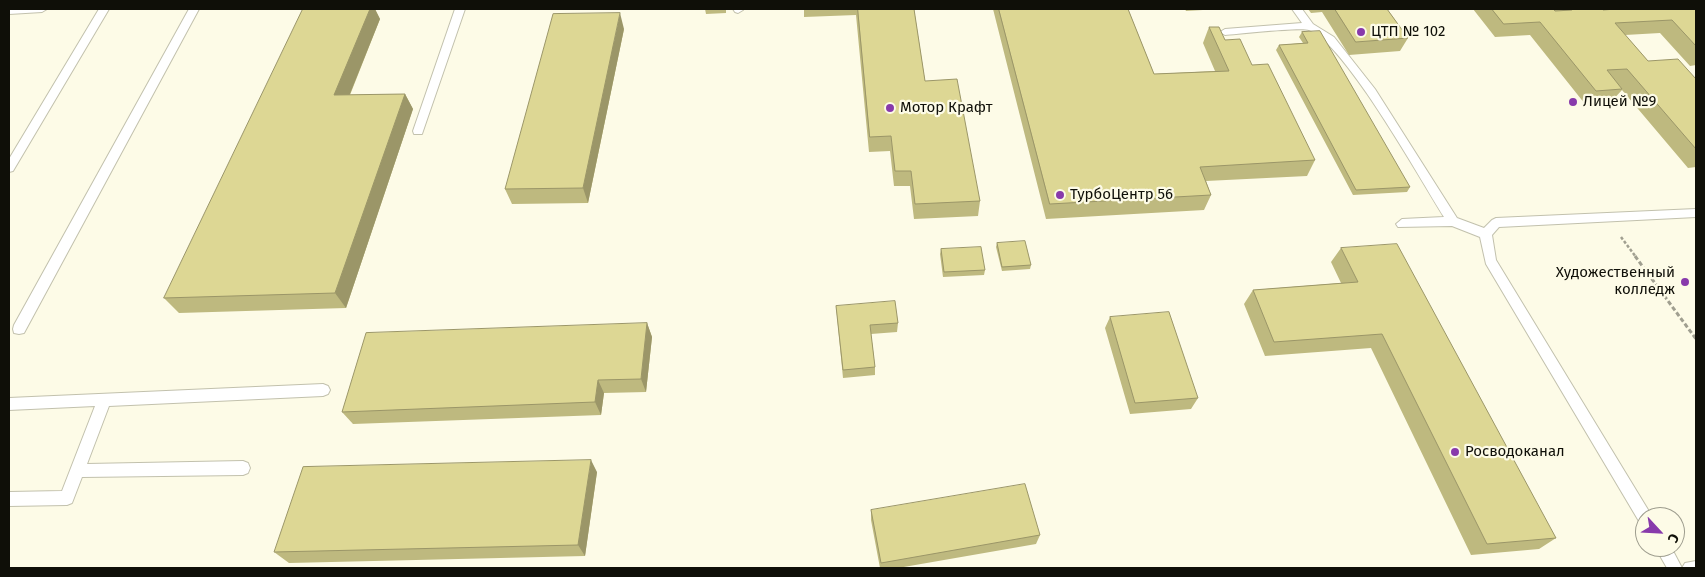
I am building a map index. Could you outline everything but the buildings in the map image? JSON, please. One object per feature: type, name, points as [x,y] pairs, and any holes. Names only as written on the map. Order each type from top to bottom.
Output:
[{"type":"lane","points":[[9,11],[42,9]]},
{"type":"lane","points":[[9,168],[104,9]]},
{"type":"lane","points":[[19,329],[194,9]]},
{"type":"lane","points":[[418,131],[460,9]]},
{"type":"lane","points":[[1298,9],[1308,26],[1330,39],[1371,92],[1453,221]]},
{"type":"lane","points":[[1225,32],[1308,26]]},
{"type":"lane","points":[[1486,234],[1496,223],[1696,213]]},
{"type":"lane","points":[[1402,224],[1453,221],[1486,234]]},
{"type":"lane","points":[[1486,234],[1490,261],[1638,507]]},
{"type":"lane","points":[[9,404],[323,390]]},
{"type":"lane","points":[[9,500],[67,498],[104,400]]},
{"type":"lane","points":[[77,471],[243,468]]},
{"type":"lane","points":[[1668,557],[1675,568]]},
{"type":"lane","points":[[1690,568],[1696,568]]},
{"type":"path","points":[[1619,235],[1696,339]]},
{"type":"place","name":"ЦТП № 102","points":[[1361,32]]},
{"type":"place","name":"Лицей №9","points":[[1573,102]]},
{"type":"place","name":"Мотор Крафт","points":[[890,108]]},
{"type":"place","name":"ТурбоЦентр 56","points":[[1060,195]]},
{"type":"place","name":"Художественный колледж","points":[[1685,282]]},
{"type":"place","name":"Росводоканал","points":[[1455,452]]}]
